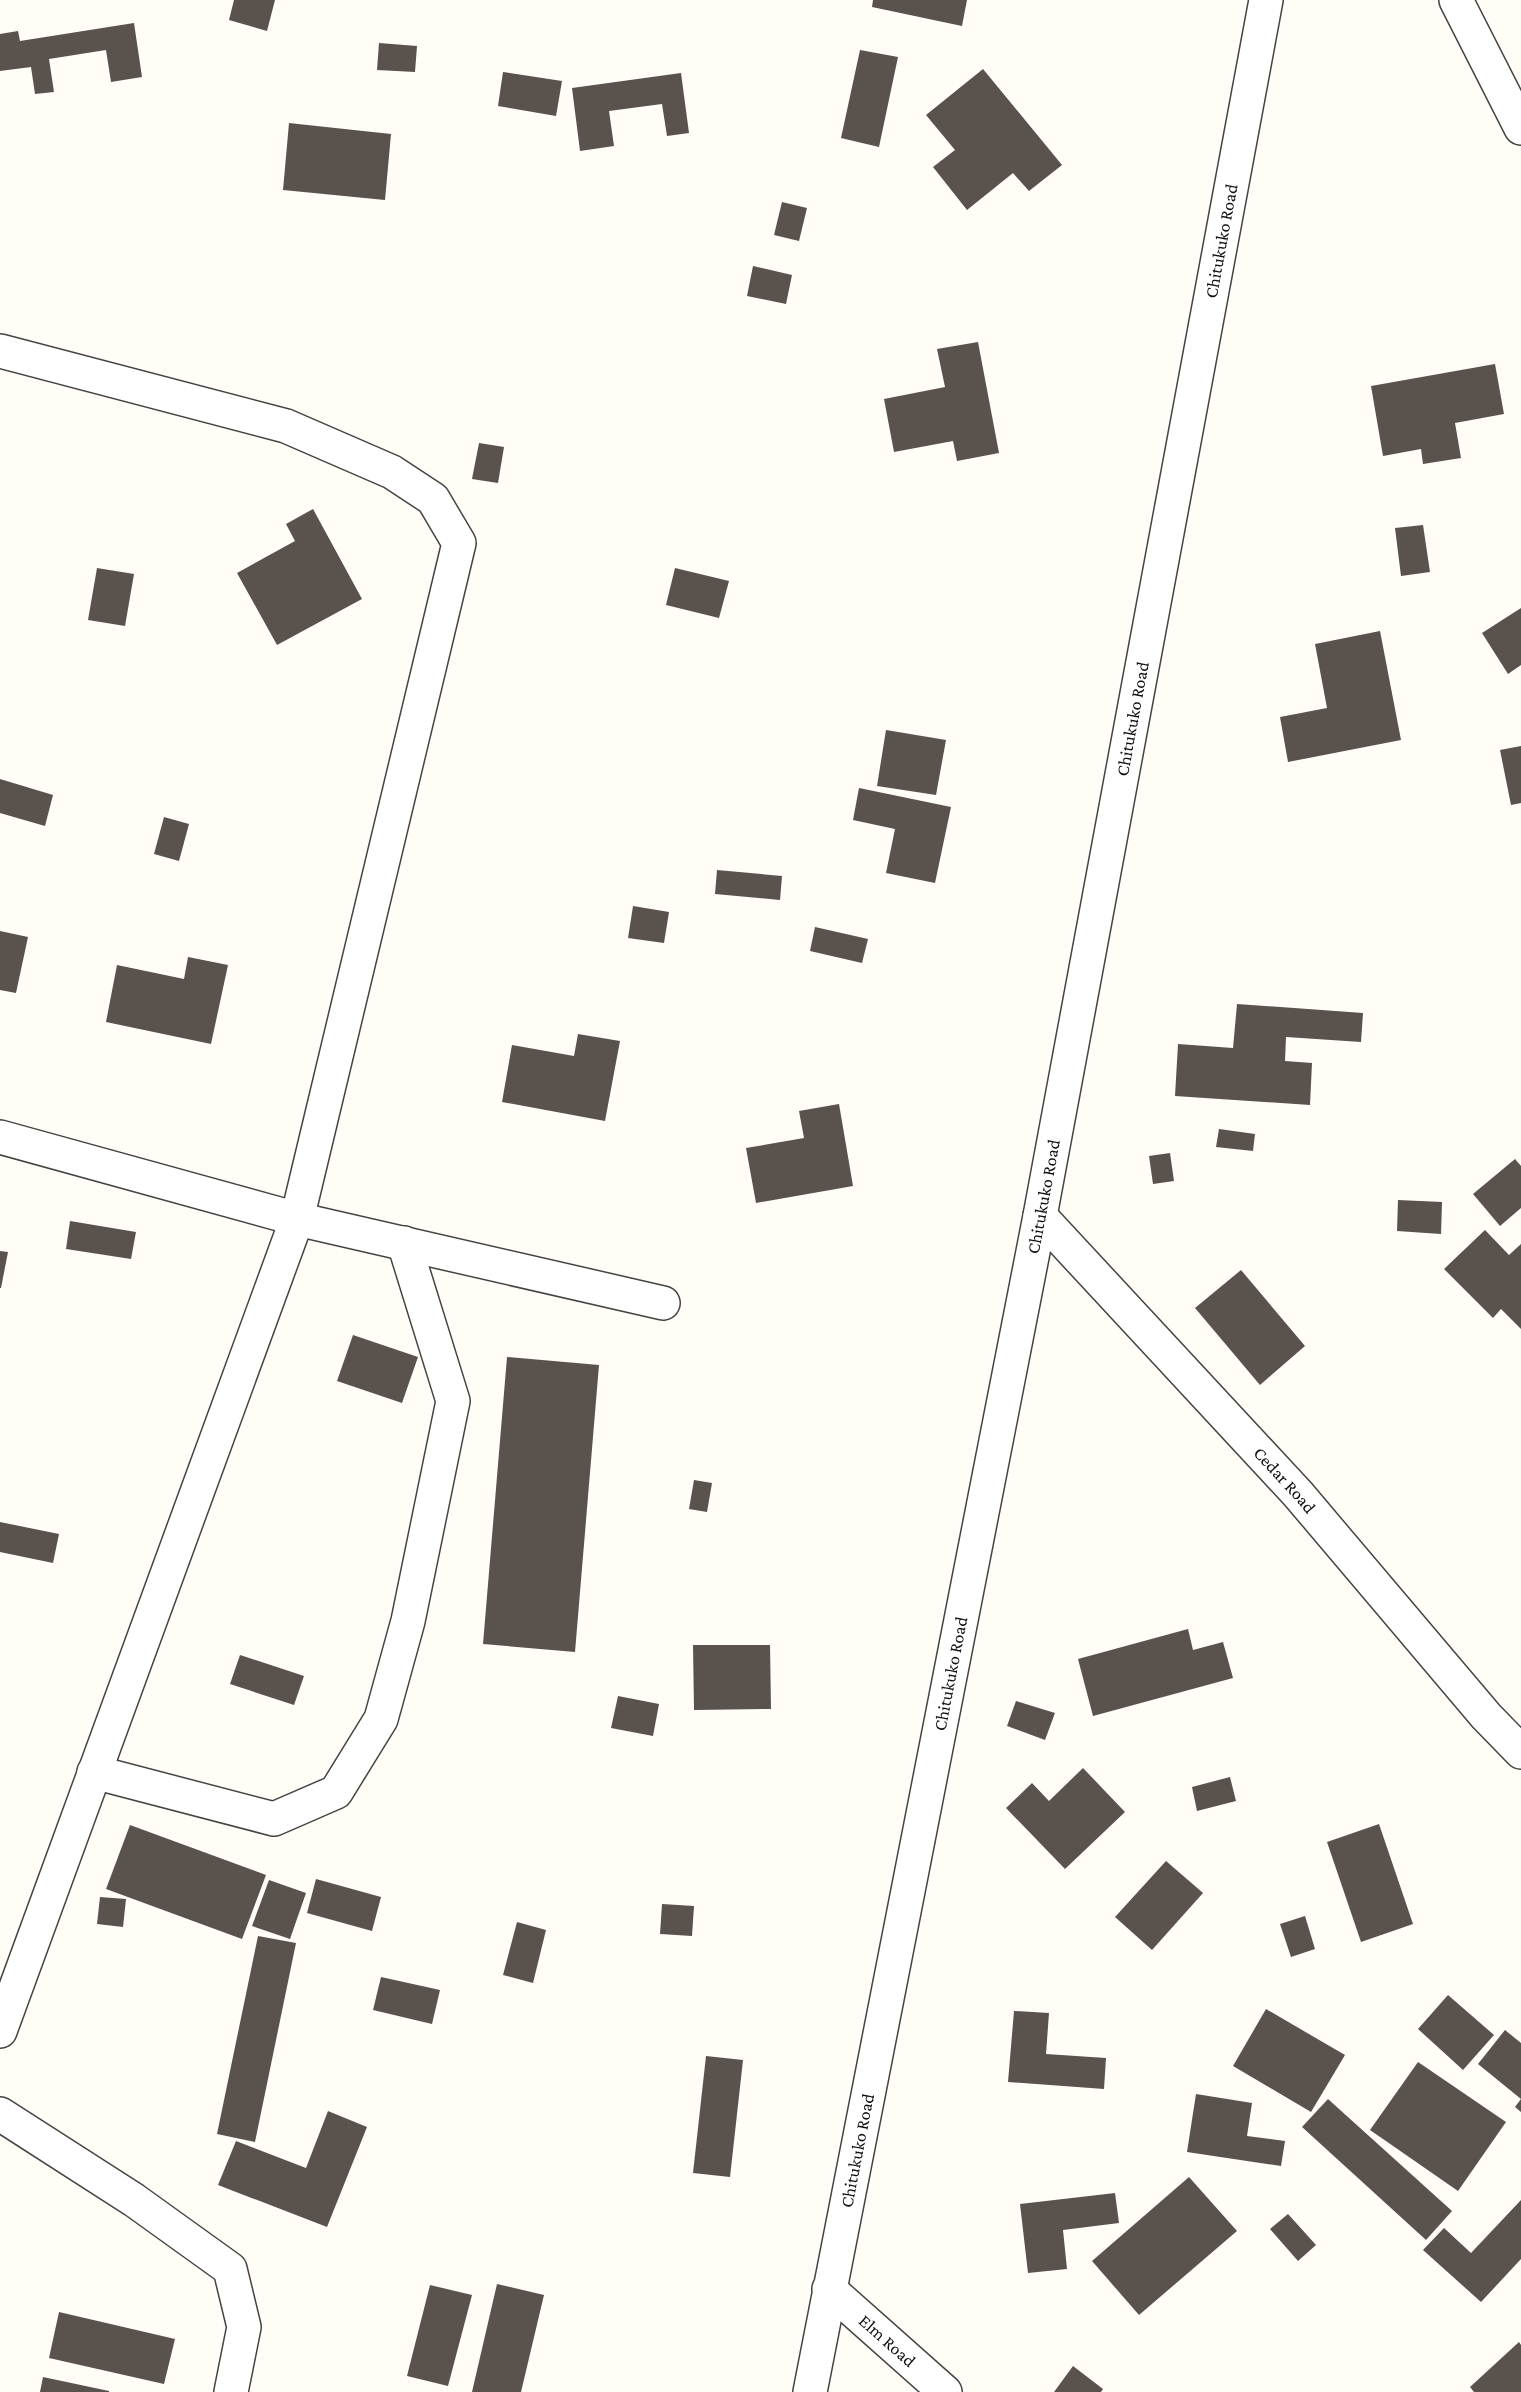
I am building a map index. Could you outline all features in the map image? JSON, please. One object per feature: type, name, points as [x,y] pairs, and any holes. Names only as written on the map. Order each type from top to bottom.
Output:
[{"type":"street","name":"Chitukuko Road","points":[[810,2392],[1040,1216],[1266,0]]},
{"type":"street","points":[[1456,0],[1521,128]]},
{"type":"street","points":[[0,351],[286,426],[392,472],[433,499],[459,543],[297,1219],[0,2031]]},
{"type":"street","points":[[0,1137],[297,1219],[663,1303]]},
{"type":"street","name":"Cedar Road","points":[[1040,1216],[1298,1494],[1486,1716],[1521,1752]]},
{"type":"street","points":[[94,1772],[274,1819],[336,1792],[381,1719],[408,1621],[453,1401],[404,1243]]},
{"type":"street","points":[[0,2114],[134,2200],[230,2269],[244,2327],[231,2392]]},
{"type":"street","name":"Elm Road","points":[[830,2289],[945,2392]]},
{"type":"building","points":[[234,0],[275,0],[267,31],[229,20]]},
{"type":"building","points":[[873,0],[967,0],[962,26],[872,7]]},
{"type":"building","points":[[134,23],[142,77],[111,82],[106,50],[49,59],[54,92],[35,94],[31,67],[0,71],[0,34],[18,31],[20,41]]},
{"type":"building","points":[[379,43],[417,46],[415,72],[377,70]]},
{"type":"building","points":[[860,50],[898,57],[879,147],[841,138]]},
{"type":"building","points":[[983,69],[1062,165],[1029,191],[1013,173],[967,210],[933,167],[955,150],[926,115]]},
{"type":"building","points":[[503,72],[562,81],[556,116],[498,106]]},
{"type":"building","points":[[681,73],[689,133],[667,136],[662,104],[609,111],[614,146],[580,151],[572,88]]},
{"type":"building","points":[[289,123],[391,134],[385,200],[283,190]]},
{"type":"building","points":[[782,202],[807,208],[799,241],[774,235]]},
{"type":"building","points":[[753,266],[792,275],[786,304],[747,296]]},
{"type":"building","points":[[978,342],[999,453],[957,461],[953,441],[894,452],[884,399],[945,387],[937,349]]},
{"type":"building","points":[[1495,364],[1504,414],[1455,423],[1461,458],[1423,464],[1421,449],[1383,456],[1371,386]]},
{"type":"building","points":[[479,443],[504,447],[498,483],[472,479]]},
{"type":"building","points":[[313,509],[362,599],[277,645],[237,573],[295,541],[286,524]]},
{"type":"building","points":[[1423,525],[1430,572],[1401,576],[1395,528]]},
{"type":"building","points":[[97,568],[134,574],[125,626],[88,620]]},
{"type":"building","points":[[675,568],[729,581],[719,618],[666,605]]},
{"type":"building","points":[[1521,608],[1521,665],[1508,674],[1482,633]]},
{"type":"building","points":[[1380,631],[1401,740],[1288,762],[1280,717],[1327,708],[1315,644]]},
{"type":"building","points":[[886,730],[946,740],[936,795],[877,786]]},
{"type":"building","points":[[1521,746],[1521,803],[1511,805],[1500,750]]},
{"type":"building","points":[[0,779],[53,795],[45,826],[0,813]]},
{"type":"building","points":[[859,788],[951,807],[935,883],[886,873],[895,829],[853,820]]},
{"type":"building","points":[[164,817],[189,824],[179,861],[154,854]]},
{"type":"building","points":[[717,870],[782,876],[780,900],[715,894]]},
{"type":"building","points":[[633,906],[669,912],[664,943],[628,938]]},
{"type":"building","points":[[815,927],[868,939],[862,963],[810,951]]},
{"type":"building","points":[[0,931],[28,937],[16,993],[0,990]]},
{"type":"building","points":[[188,957],[228,965],[211,1044],[106,1022],[117,965],[184,979]]},
{"type":"building","points":[[1237,1004],[1363,1013],[1361,1042],[1286,1037],[1285,1061],[1312,1063],[1310,1105],[1175,1096],[1178,1044],[1233,1048]]},
{"type":"building","points":[[578,1034],[620,1041],[605,1121],[502,1102],[512,1045],[574,1056]]},
{"type":"building","points":[[839,1104],[853,1186],[756,1203],[746,1148],[804,1138],[799,1111]]},
{"type":"building","points":[[1219,1129],[1255,1134],[1253,1151],[1216,1147]]},
{"type":"building","points":[[1170,1153],[1174,1181],[1153,1184],[1149,1156]]},
{"type":"building","points":[[1515,1159],[1521,1166],[1521,1208],[1500,1226],[1473,1194]]},
{"type":"building","points":[[1398,1200],[1442,1202],[1441,1234],[1397,1231]]},
{"type":"building","points":[[70,1221],[136,1232],[131,1259],[66,1249]]},
{"type":"building","points":[[1485,1230],[1509,1255],[1521,1244],[1521,1329],[1501,1309],[1493,1318],[1444,1269]]},
{"type":"building","points":[[0,1251],[8,1252],[1,1288],[0,1288]]},
{"type":"building","points":[[1241,1270],[1305,1346],[1260,1385],[1195,1308]]},
{"type":"building","points":[[353,1335],[418,1357],[402,1403],[337,1381]]},
{"type":"building","points":[[507,1357],[599,1365],[575,1652],[483,1644]]},
{"type":"building","points":[[694,1480],[712,1483],[707,1512],[689,1509]]},
{"type":"building","points":[[0,1522],[59,1534],[53,1563],[0,1552]]},
{"type":"building","points":[[1188,1629],[1193,1650],[1223,1642],[1233,1678],[1093,1716],[1078,1659]]},
{"type":"building","points":[[693,1645],[770,1645],[771,1709],[694,1710]]},
{"type":"building","points":[[240,1655],[304,1676],[294,1705],[230,1684]]},
{"type":"building","points":[[618,1696],[659,1704],[653,1736],[611,1728]]},
{"type":"building","points":[[1016,1701],[1055,1713],[1045,1740],[1007,1726]]},
{"type":"building","points":[[1083,1768],[1125,1812],[1065,1869],[1006,1808],[1032,1783],[1049,1801]]},
{"type":"building","points":[[1230,1777],[1236,1801],[1197,1811],[1192,1787]]},
{"type":"building","points":[[1379,1824],[1413,1924],[1361,1942],[1327,1842]]},
{"type":"building","points":[[130,1825],[266,1875],[242,1939],[106,1889]]},
{"type":"building","points":[[1166,1861],[1203,1893],[1152,1950],[1115,1917]]},
{"type":"building","points":[[316,1879],[381,1897],[372,1931],[307,1913]]},
{"type":"building","points":[[269,1880],[306,1893],[290,1939],[252,1926]]},
{"type":"building","points":[[100,1897],[126,1899],[123,1927],[97,1924]]},
{"type":"building","points":[[662,1904],[694,1906],[692,1936],[660,1934]]},
{"type":"building","points":[[1305,1916],[1315,1949],[1291,1957],[1280,1924]]},
{"type":"building","points":[[517,1922],[546,1930],[533,1983],[503,1975]]},
{"type":"building","points":[[258,1936],[296,1943],[255,2142],[217,2134]]},
{"type":"building","points":[[381,1977],[440,1990],[432,2024],[373,2010]]},
{"type":"building","points":[[1448,1995],[1494,2035],[1463,2070],[1418,2029]]},
{"type":"building","points":[[1266,2009],[1345,2055],[1311,2112],[1233,2066]]},
{"type":"building","points":[[1014,2011],[1049,2013],[1046,2054],[1106,2058],[1104,2089],[1008,2082]]},
{"type":"building","points":[[1505,2030],[1521,2043],[1521,2099],[1478,2064]]},
{"type":"building","points":[[706,2056],[743,2060],[730,2177],[693,2173]]},
{"type":"building","points":[[1418,2062],[1506,2122],[1458,2191],[1370,2130]]},
{"type":"building","points":[[1196,2094],[1252,2103],[1247,2136],[1285,2141],[1281,2166],[1187,2152]]},
{"type":"building","points":[[1328,2099],[1452,2211],[1426,2240],[1302,2127]]},
{"type":"building","points":[[1521,2099],[1521,2112],[1515,2107]]},
{"type":"building","points":[[328,2111],[367,2127],[327,2227],[218,2185],[236,2141],[306,2168]]},
{"type":"building","points":[[1189,2177],[1237,2231],[1139,2315],[1092,2261]]},
{"type":"building","points":[[1115,2193],[1119,2223],[1063,2230],[1067,2269],[1028,2273],[1020,2204]]},
{"type":"building","points":[[1521,2200],[1521,2259],[1481,2302],[1423,2250],[1444,2228],[1471,2253]]},
{"type":"building","points":[[1288,2214],[1316,2245],[1298,2261],[1270,2229]]},
{"type":"building","points":[[497,2284],[544,2295],[521,2392],[472,2392]]},
{"type":"building","points":[[430,2285],[472,2295],[448,2386],[407,2376]]},
{"type":"building","points":[[59,2312],[175,2339],[164,2384],[49,2358]]},
{"type":"building","points":[[1519,2342],[1521,2345],[1521,2392],[1474,2392],[1470,2387]]},
{"type":"building","points":[[1073,2366],[1103,2389],[1101,2392],[1054,2392]]},
{"type":"building","points":[[43,2377],[109,2391],[109,2392],[40,2392]]}]
